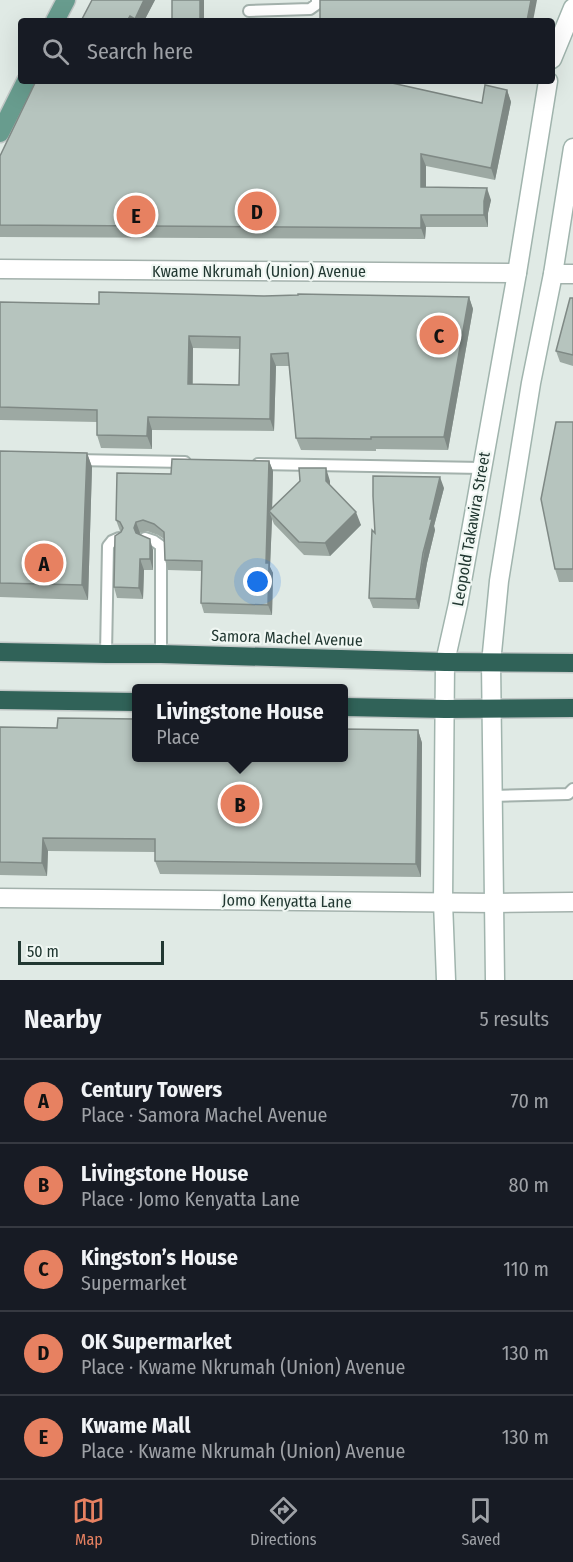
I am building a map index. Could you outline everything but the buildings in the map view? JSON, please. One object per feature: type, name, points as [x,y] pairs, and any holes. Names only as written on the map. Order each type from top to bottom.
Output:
[{"type":"highway","name":"Samora Machel Avenue","points":[[0,652],[573,663]]},
{"type":"highway","points":[[0,699],[132,702]]},
{"type":"highway","points":[[348,706],[445,709],[573,708]]},
{"type":"main road","points":[[57,18],[66,0]]},
{"type":"main road","points":[[0,133],[24,84]]},
{"type":"street","points":[[555,53],[573,8]]},
{"type":"street","name":"Leopold Takawira Street","points":[[446,980],[442,902],[445,662],[458,604],[517,273],[548,84]]},
{"type":"street","points":[[495,980],[491,663],[498,580],[531,383],[553,274],[573,148]]},
{"type":"street","name":"Kwame Nkrumah (Union) Avenue","points":[[0,269],[517,273]]},
{"type":"street","points":[[553,274],[573,274]]},
{"type":"street","name":"Jomo Kenyatta Lane","points":[[0,898],[573,902]]},
{"type":"lane","points":[[249,11],[310,9],[317,4],[317,0]]},
{"type":"lane","points":[[59,460],[200,463]]},
{"type":"lane","points":[[247,464],[482,468]]},
{"type":"lane","points":[[106,654],[108,546],[119,538]]},
{"type":"lane","points":[[145,538],[161,546],[160,654]]},
{"type":"lane","points":[[492,796],[568,794],[573,789]]},
{"type":"place","name":"OK Supermarket","points":[[257,211]]},
{"type":"place","name":"Kwame Mall","points":[[136,215]]},
{"type":"place","name":"Kingston’s House","points":[[439,335]]},
{"type":"place","name":"Century Towers","points":[[44,563]]},
{"type":"place","name":"Livingstone House","points":[[240,804]]}]
